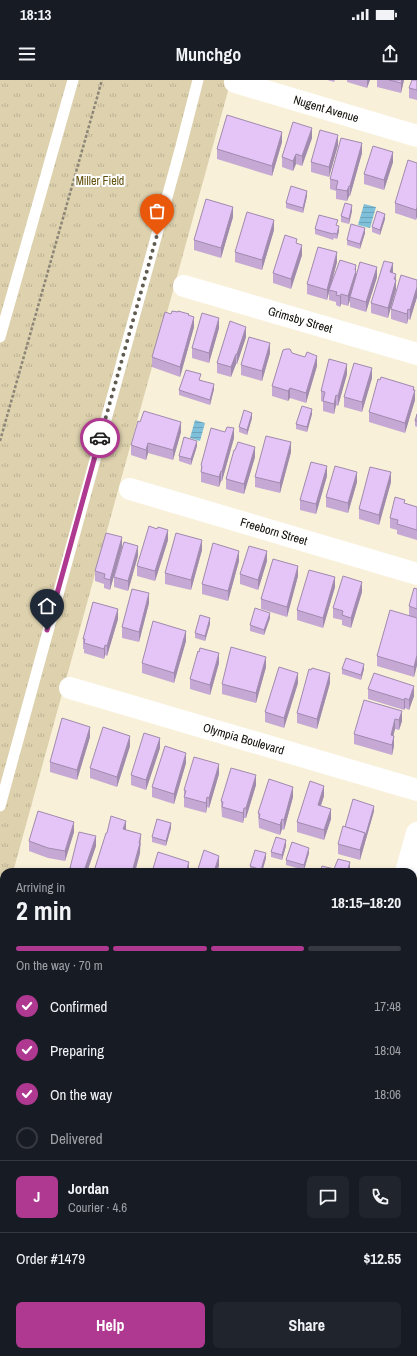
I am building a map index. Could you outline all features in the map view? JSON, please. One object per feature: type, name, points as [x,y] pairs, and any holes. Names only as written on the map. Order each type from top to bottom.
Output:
[{"type":"street","name":"Nugent Avenue","points":[[235,82],[417,136]]},
{"type":"street","name":"Grimsby Street","points":[[184,286],[417,354]]},
{"type":"street","name":"Freeborn Street","points":[[130,489],[417,574]]},
{"type":"street","name":"Olympia Boulevard","points":[[70,688],[417,790]]},
{"type":"street","points":[[407,868],[417,833]]},
{"type":"lane","points":[[0,337],[73,80]]},
{"type":"lane","points":[[0,806],[198,80]]},
{"type":"path","points":[[0,441],[102,80]]},
{"type":"green space","name":"Miller Field","points":[[0,80],[231,80],[14,868],[0,868]]},
{"type":"water","points":[[364,204],[376,207],[370,228],[358,225]]},
{"type":"water","points":[[195,420],[205,423],[200,441],[190,438]]},
{"type":"building","points":[[389,80],[402,80],[401,83]]},
{"type":"building","points":[[412,80],[417,80],[417,90],[409,88]]},
{"type":"building","points":[[227,115],[282,132],[272,166],[217,149]]},
{"type":"building","points":[[293,122],[312,128],[302,156],[296,154],[293,161],[282,157]]},
{"type":"building","points":[[320,130],[338,135],[329,167],[311,162]]},
{"type":"building","points":[[341,138],[362,143],[350,186],[347,191],[336,189],[338,181],[330,179]]},
{"type":"building","points":[[373,146],[393,152],[384,180],[364,174]]},
{"type":"building","points":[[408,160],[417,163],[416,210],[395,203]]},
{"type":"building","points":[[291,186],[307,191],[303,208],[286,203]]},
{"type":"building","points":[[206,199],[233,207],[221,248],[194,240]]},
{"type":"building","points":[[345,203],[352,205],[349,219],[341,216]]},
{"type":"building","points":[[377,211],[385,214],[380,230],[372,227]]},
{"type":"building","points":[[247,212],[274,220],[262,260],[235,252]]},
{"type":"building","points":[[319,215],[338,220],[336,225],[339,226],[337,234],[315,229]]},
{"type":"building","points":[[351,224],[365,228],[360,244],[347,240]]},
{"type":"building","points":[[285,235],[297,239],[296,243],[302,245],[291,279],[273,273]]},
{"type":"building","points":[[318,247],[337,252],[327,290],[307,284]]},
{"type":"building","points":[[340,260],[356,265],[356,271],[348,296],[341,294],[340,296],[336,295],[337,292],[329,290]]},
{"type":"building","points":[[384,261],[393,263],[390,272],[396,274],[394,279],[396,280],[388,308],[371,303]]},
{"type":"building","points":[[360,262],[377,267],[366,302],[350,297]]},
{"type":"building","points":[[401,275],[417,280],[417,287],[410,310],[408,309],[407,314],[391,309]]},
{"type":"building","points":[[172,311],[189,314],[188,315],[194,317],[180,367],[152,357],[165,312],[171,314]]},
{"type":"building","points":[[202,313],[219,318],[209,353],[192,348]]},
{"type":"building","points":[[230,321],[246,327],[231,367],[217,363]]},
{"type":"building","points":[[249,337],[270,343],[262,371],[241,365]]},
{"type":"building","points":[[290,349],[292,353],[305,357],[307,352],[317,356],[306,393],[290,388],[288,391],[272,386],[283,350]]},
{"type":"building","points":[[329,359],[347,364],[338,396],[336,395],[334,404],[323,401],[325,392],[321,391]]},
{"type":"building","points":[[354,363],[372,368],[362,402],[344,397]]},
{"type":"building","points":[[186,370],[201,374],[199,380],[214,384],[210,400],[179,390]]},
{"type":"building","points":[[381,377],[414,387],[413,390],[415,390],[405,423],[369,412],[378,379],[380,380]]},
{"type":"building","points":[[302,406],[312,409],[307,427],[296,424]]},
{"type":"building","points":[[244,410],[252,413],[247,430],[239,427]]},
{"type":"building","points":[[144,411],[181,422],[173,450],[148,443],[146,450],[131,445],[138,421],[140,422]]},
{"type":"building","points":[[227,427],[234,428],[219,477],[201,472],[201,465],[211,428],[225,432]]},
{"type":"building","points":[[266,436],[291,442],[280,483],[255,477]]},
{"type":"building","points":[[184,437],[197,441],[191,459],[179,456]]},
{"type":"building","points":[[238,442],[255,447],[244,484],[226,479],[234,450]]},
{"type":"building","points":[[311,462],[327,466],[316,504],[300,500]]},
{"type":"building","points":[[335,466],[357,472],[348,503],[326,497]]},
{"type":"building","points":[[370,467],[391,472],[379,515],[359,509]]},
{"type":"building","points":[[395,497],[405,500],[404,503],[417,507],[417,530],[397,524],[398,520],[390,518]]},
{"type":"building","points":[[149,526],[157,529],[158,527],[168,530],[155,571],[137,566]]},
{"type":"building","points":[[106,533],[122,537],[110,580],[104,578],[105,574],[95,571]]},
{"type":"building","points":[[176,533],[202,540],[191,580],[165,573]]},
{"type":"building","points":[[124,542],[138,546],[128,581],[114,577]]},
{"type":"building","points":[[213,543],[239,551],[228,591],[202,584]]},
{"type":"building","points":[[249,546],[267,551],[258,580],[240,574]]},
{"type":"building","points":[[273,559],[298,566],[287,607],[261,599]]},
{"type":"building","points":[[309,570],[335,577],[323,618],[297,610]]},
{"type":"building","points":[[343,576],[362,582],[351,618],[342,615],[343,611],[333,608]]},
{"type":"building","points":[[414,588],[417,589],[417,609],[409,606]]},
{"type":"building","points":[[132,589],[149,593],[139,632],[122,627]]},
{"type":"building","points":[[93,602],[118,609],[107,646],[105,645],[104,649],[84,643],[85,639],[83,639]]},
{"type":"building","points":[[255,608],[270,613],[264,630],[250,625]]},
{"type":"building","points":[[390,610],[417,618],[417,655],[414,667],[377,656]]},
{"type":"building","points":[[200,615],[210,618],[205,636],[195,633]]},
{"type":"building","points":[[153,621],[186,631],[174,673],[142,663]]},
{"type":"building","points":[[231,647],[266,657],[256,693],[222,684]]},
{"type":"building","points":[[200,648],[219,653],[210,685],[190,679]]},
{"type":"building","points":[[346,658],[364,664],[361,675],[342,669]]},
{"type":"building","points":[[279,667],[298,673],[284,718],[265,712]]},
{"type":"building","points":[[312,668],[330,673],[317,719],[297,713],[309,669],[311,670]]},
{"type":"building","points":[[374,673],[414,686],[409,700],[405,698],[404,700],[368,689]]},
{"type":"building","points":[[364,700],[402,711],[399,720],[395,719],[391,735],[394,736],[392,745],[354,734]]},
{"type":"building","points":[[62,718],[90,727],[77,770],[50,762]]},
{"type":"building","points":[[103,727],[130,736],[117,777],[90,768]]},
{"type":"building","points":[[144,733],[160,738],[146,780],[131,775]]},
{"type":"building","points":[[165,746],[186,753],[174,794],[152,787]]},
{"type":"building","points":[[194,757],[219,764],[209,798],[207,797],[206,803],[184,797],[186,791],[184,790]]},
{"type":"building","points":[[231,768],[256,775],[246,808],[244,808],[243,813],[222,807],[223,802],[221,801]]},
{"type":"building","points":[[269,779],[293,787],[284,820],[282,819],[280,825],[259,818],[260,814],[258,813]]},
{"type":"building","points":[[310,781],[324,786],[318,805],[331,809],[324,830],[297,822]]},
{"type":"building","points":[[353,799],[374,806],[365,837],[365,833],[345,827]]},
{"type":"building","points":[[38,811],[74,822],[65,851],[48,848],[29,841]]},
{"type":"building","points":[[111,816],[126,821],[123,829],[141,834],[133,868],[95,868]]},
{"type":"building","points":[[157,819],[171,823],[166,841],[152,837]]},
{"type":"building","points":[[343,826],[365,833],[360,850],[338,844]]},
{"type":"building","points":[[79,832],[96,836],[85,868],[70,868]]},
{"type":"building","points":[[276,837],[286,840],[282,855],[271,852]]},
{"type":"building","points":[[292,842],[309,848],[304,865],[286,860]]},
{"type":"building","points":[[204,850],[219,856],[215,868],[198,868]]},
{"type":"building","points":[[255,850],[266,853],[262,868],[250,866]]},
{"type":"building","points":[[158,852],[189,862],[187,868],[153,868]]},
{"type":"building","points":[[338,859],[350,862],[348,868],[334,868]]},
{"type":"way so far","points":[[100,438],[157,235]]},
{"type":"route","points":[[47,630],[100,438]]}]
